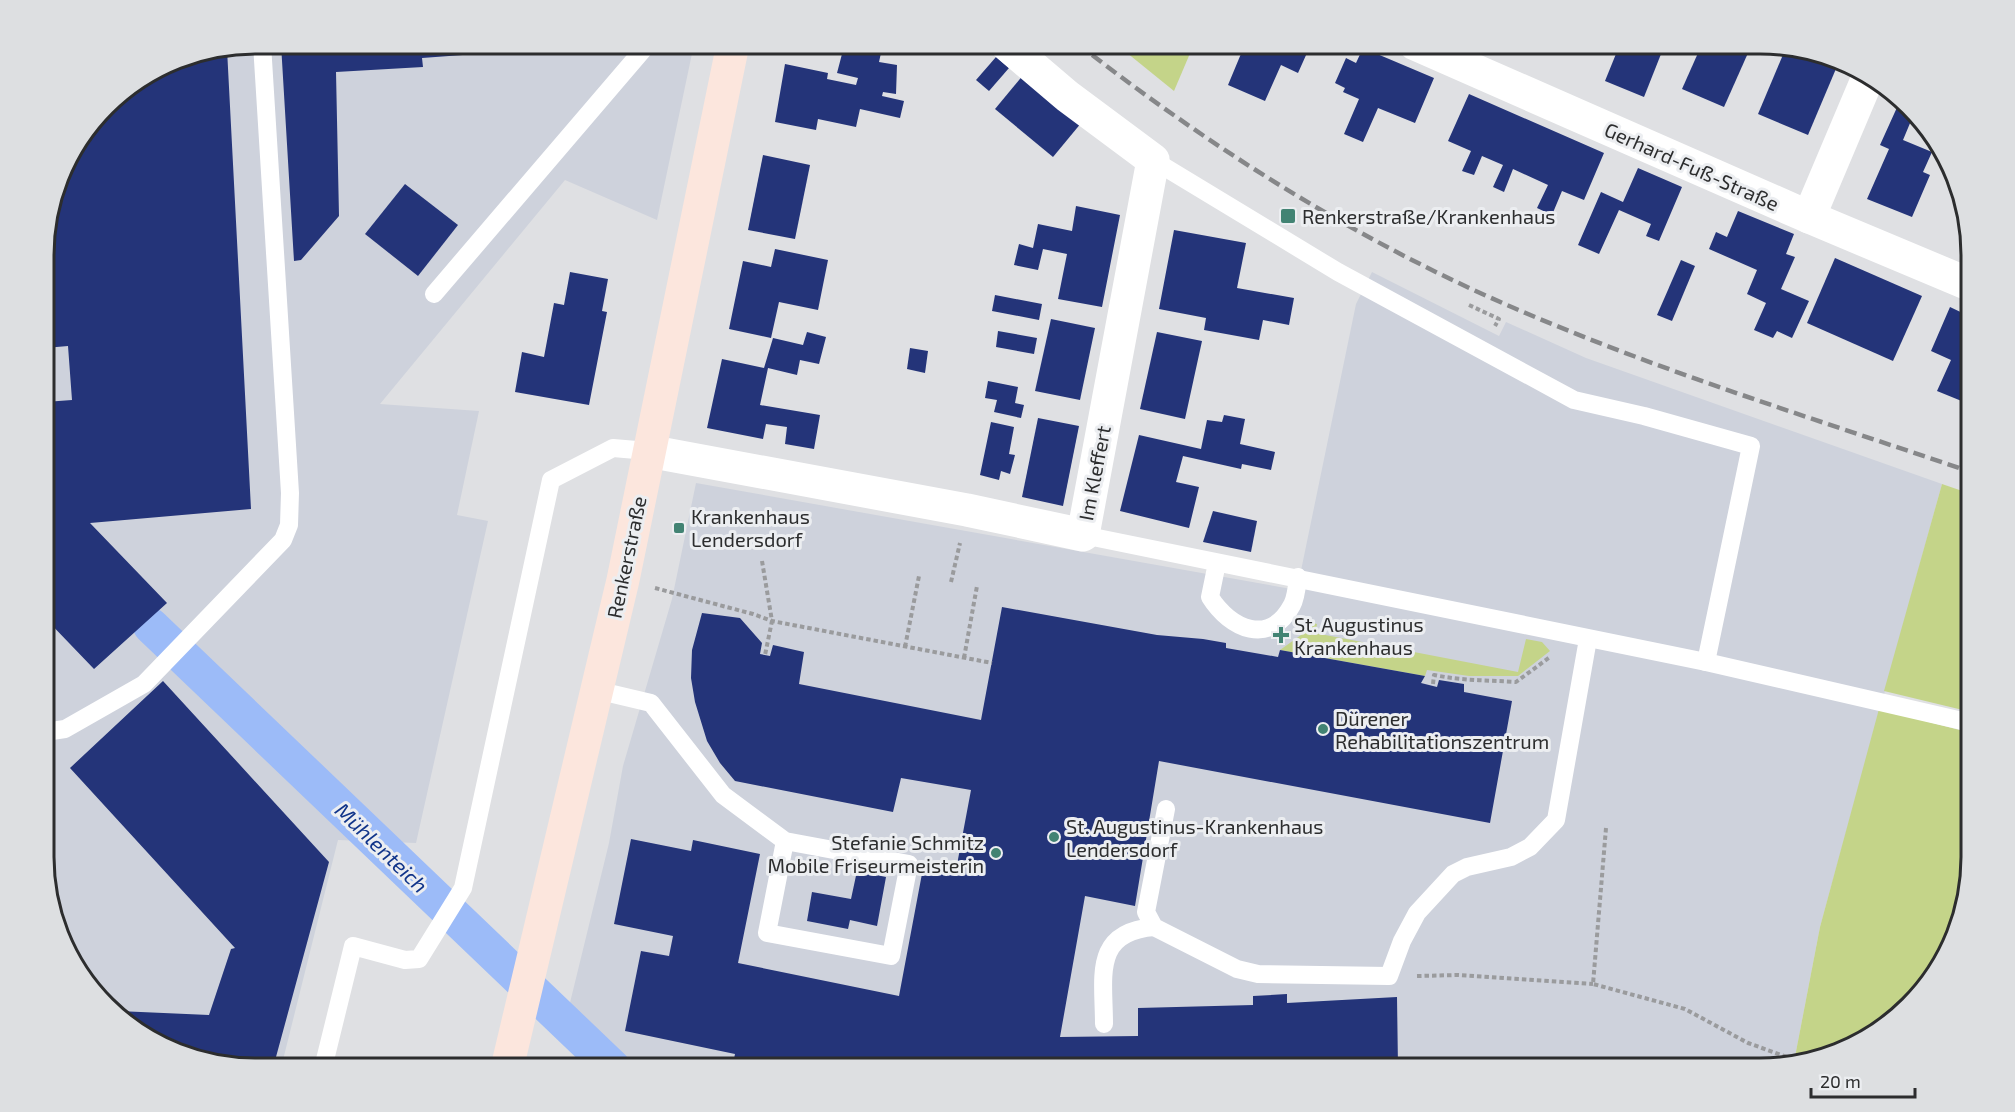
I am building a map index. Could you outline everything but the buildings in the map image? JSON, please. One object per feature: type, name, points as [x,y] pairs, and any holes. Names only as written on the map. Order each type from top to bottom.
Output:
[{"type":"street","name":"Renkerstraße","points":[[510,1058],[631,540],[731,54]]},
{"type":"street","points":[[1018,54],[1067,96],[1153,160]]},
{"type":"street","name":"Gerhard-Fuß-Straße","points":[[1438,54],[1809,217],[1961,281]]},
{"type":"street","points":[[1809,217],[1865,84]]},
{"type":"street","name":"Im Kleffert","points":[[648,451],[967,510],[1083,535],[1153,160]]},
{"type":"lane","points":[[54,731],[65,729],[144,684],[185,644],[282,540],[289,525],[290,493],[263,54]]},
{"type":"lane","points":[[434,294],[639,54]]},
{"type":"lane","points":[[1153,160],[1338,272],[1574,400],[1644,416],[1750,446],[1706,662]]},
{"type":"lane","points":[[326,1058],[353,946],[405,960],[419,959],[463,888],[550,480],[613,448],[648,451]]},
{"type":"lane","points":[[1083,535],[1706,662],[1961,721]]},
{"type":"lane","points":[[1217,563],[1210,597],[1220,613],[1230,621],[1259,629],[1267,629],[1278,624],[1288,611],[1293,604],[1298,578]]},
{"type":"lane","points":[[1166,809],[1146,912],[1154,927],[1237,969],[1258,974],[1389,976],[1402,940],[1417,913],[1453,874],[1467,867],[1511,857],[1530,847],[1556,820],[1593,640]]},
{"type":"lane","points":[[596,690],[651,703],[723,795],[785,841],[909,864],[891,956],[767,933],[785,841]]},
{"type":"lane","points":[[1104,1024],[1104,969],[1107,953],[1117,939],[1126,932],[1154,927]]},
{"type":"path","points":[[1469,305],[1479,310]]},
{"type":"path","points":[[951,582],[958,550]]},
{"type":"path","points":[[762,561],[772,621],[765,655]]},
{"type":"path","points":[[905,647],[919,576]]},
{"type":"path","points":[[964,658],[976,586]]},
{"type":"path","points":[[677,593],[772,621],[992,663]]},
{"type":"path","points":[[1432,684],[1434,675],[1472,682],[1479,679],[1516,682],[1559,650],[1566,634]]},
{"type":"path","points":[[1593,984],[1606,828]]},
{"type":"path","points":[[1389,976],[1458,975],[1593,984],[1685,1009],[1748,1043],[1784,1056]]},
{"type":"shaded area","points":[[255,54],[692,54],[657,220],[565,180],[380,404],[479,411],[457,515],[488,521],[416,843],[338,840],[284,1058],[229,1056],[203,1051],[178,1043],[143,1024],[113,999],[95,979],[69,934],[61,909],[54,857],[54,242],[60,208],[159,78],[178,69],[216,58]]},
{"type":"shaded area","name":"St. Augustinus Krankenhaus","points":[[1372,272],[1499,336],[1506,322],[1586,358],[1942,484],[1820,927],[1795,1055],[1773,1058],[619,1058],[567,1015],[609,843],[623,766],[672,599],[696,483],[1297,590],[1356,304]]},
{"type":"green space","points":[[1128,54],[1190,54],[1174,91]]},
{"type":"green space","points":[[1942,484],[1961,491],[1961,710],[1884,691]]},
{"type":"green space","points":[[1309,622],[1317,624],[1315,633],[1518,672],[1526,639],[1542,642],[1550,651],[1518,676],[1469,676],[1427,670],[1425,676],[1280,650],[1301,635]]},
{"type":"green space","points":[[1879,709],[1961,730],[1959,883],[1950,922],[1940,946],[1927,969],[1911,990],[1872,1024],[1825,1047],[1795,1055],[1820,927]]},
{"type":"waterway","name":"Mühlenteich","points":[[151,626],[603,1058]]},
{"type":"railway","points":[[1091,54],[1180,120],[1287,190],[1456,282],[1626,353],[1961,469]]},
{"type":"place","name":"Renkerstraße/Krankenhaus","points":[[1288,216]]},
{"type":"place","name":"Krankenhaus Lendersdorf","points":[[679,528]]},
{"type":"place","name":"St. Augustinus Krankenhaus","points":[[1281,635]]},
{"type":"place","name":"Dürener Rehabilitationszentrum","points":[[1323,729]]},
{"type":"place","name":"St. Augustinus-Krankenhaus Lendersdorf","points":[[1054,837]]},
{"type":"place","name":"Stefanie Schmitz Mobile Friseurmeisterin","points":[[996,853]]}]
